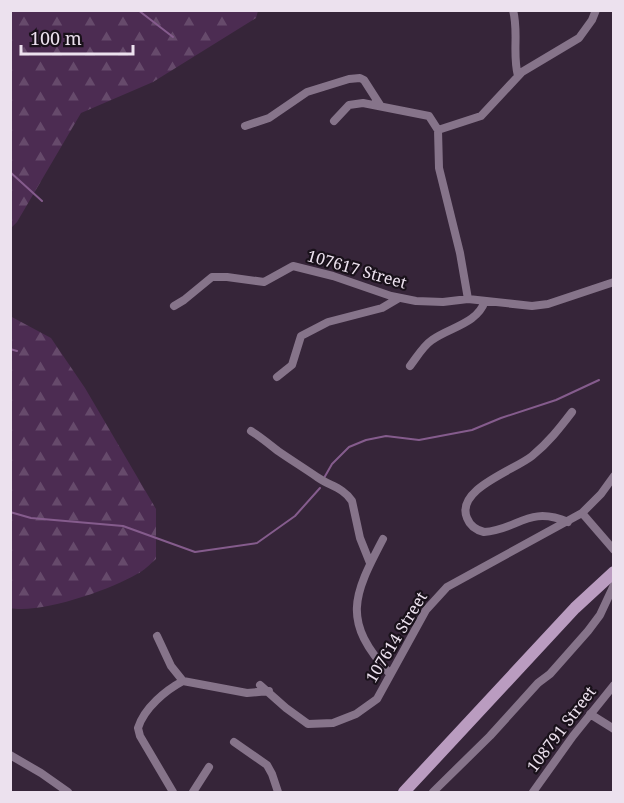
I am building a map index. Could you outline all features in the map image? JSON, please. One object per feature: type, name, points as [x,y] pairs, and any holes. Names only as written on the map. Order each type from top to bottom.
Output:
[{"type":"main road","points":[[404,792],[575,608],[614,572]]},
{"type":"street","points":[[513,10],[516,27],[514,60],[518,76]]},
{"type":"street","points":[[438,130],[481,116],[518,76],[579,38],[596,10]]},
{"type":"street","points":[[245,126],[269,118],[308,92],[349,79],[364,80],[380,105]]},
{"type":"street","points":[[334,121],[349,105],[363,103],[429,116],[438,130],[439,168],[460,253],[468,299]]},
{"type":"street","name":"107617 Street","points":[[174,306],[212,277],[264,282],[293,266],[416,301],[443,302],[468,299],[532,306],[548,304],[614,282]]},
{"type":"street","points":[[277,377],[292,365],[301,336],[328,322],[382,308],[399,298]]},
{"type":"street","points":[[410,366],[432,340],[473,318],[485,300]]},
{"type":"street","points":[[568,522],[553,515],[540,516],[484,532],[471,524],[465,510],[467,501],[474,492],[526,461],[549,442],[572,412]]},
{"type":"street","points":[[251,431],[279,452],[347,494],[352,501],[360,538],[370,563]]},
{"type":"street","name":"107614 Street","points":[[260,685],[308,724],[333,723],[356,714],[378,699],[426,610],[447,586],[582,513],[601,494],[614,476]]},
{"type":"street","points":[[582,513],[614,550]]},
{"type":"street","points":[[383,539],[362,580],[357,596],[357,615],[360,632],[375,657],[390,674]]},
{"type":"street","points":[[433,792],[490,736],[538,683],[550,674],[594,623],[613,591]]},
{"type":"street","points":[[157,636],[171,666],[183,681]]},
{"type":"street","points":[[173,792],[138,728],[150,708],[166,690],[183,681],[247,693],[269,691]]},
{"type":"street","name":"108791 Street","points":[[533,792],[614,685]]},
{"type":"street","points":[[590,714],[614,729]]},
{"type":"street","points":[[234,742],[267,765],[278,792]]},
{"type":"street","points":[[10,755],[68,792]]},
{"type":"street","points":[[193,792],[209,767]]},
{"type":"green space","points":[[11,10],[258,11],[256,18],[153,82],[81,113],[17,222],[11,228]]},
{"type":"green space","points":[[10,316],[51,338],[85,388],[156,509],[156,559],[142,571],[110,587],[75,599],[23,609],[10,608]]},
{"type":"waterway","points":[[138,10],[173,37]]},
{"type":"waterway","points":[[10,172],[42,201]]},
{"type":"waterway","points":[[10,349],[17,351]]},
{"type":"waterway","points":[[324,478],[332,464],[349,447],[366,440],[386,436],[419,440],[472,430],[556,400],[599,380]]},
{"type":"waterway","points":[[10,512],[31,518],[123,526],[195,552],[257,543],[295,516],[320,488]]}]
